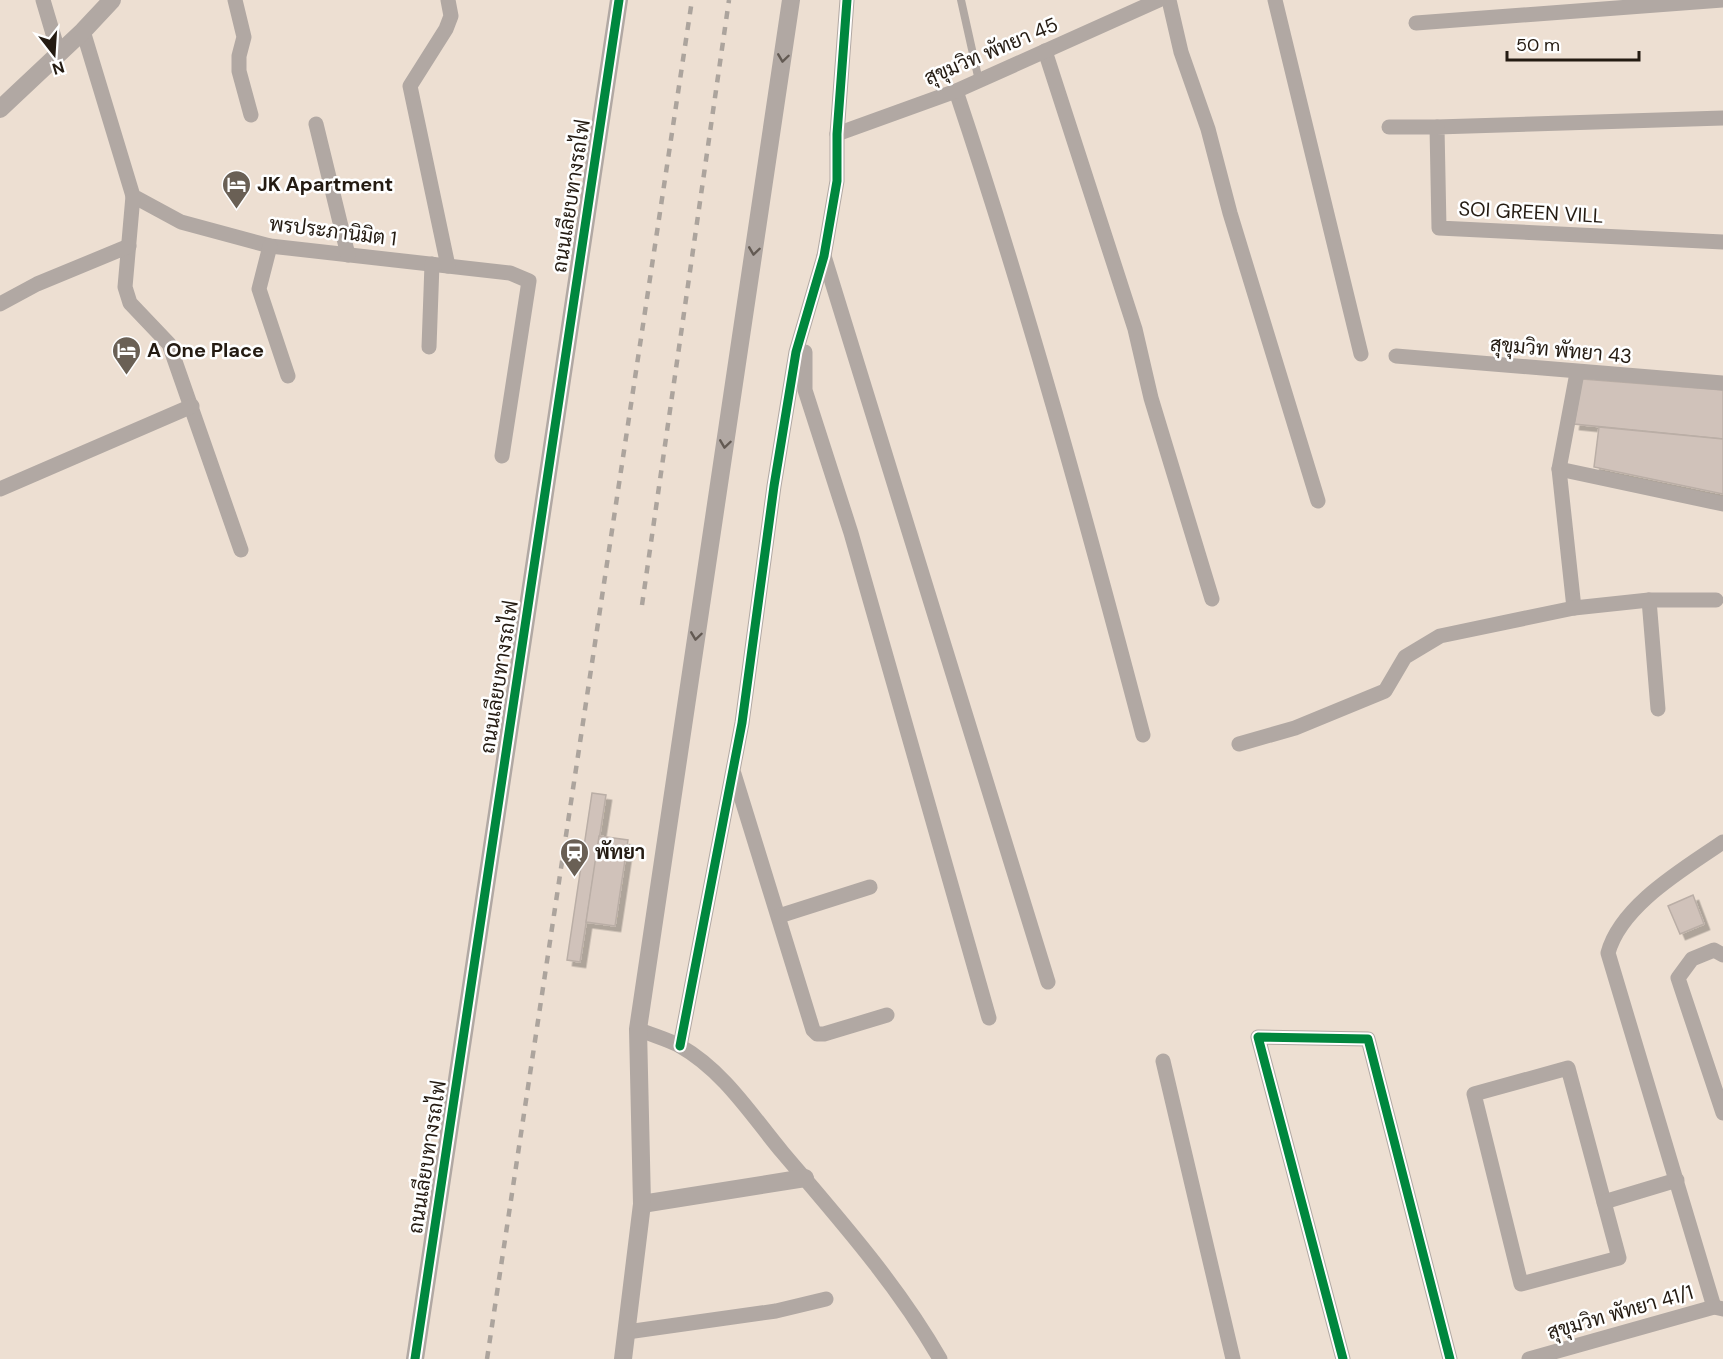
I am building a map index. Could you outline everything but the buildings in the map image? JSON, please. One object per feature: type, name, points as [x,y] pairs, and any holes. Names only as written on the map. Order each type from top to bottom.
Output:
[{"type":"street","points":[[43,0],[59,54]]},
{"type":"street","points":[[0,109],[83,32],[112,0]]},
{"type":"street","points":[[235,0],[244,37],[239,56],[239,71],[251,115]]},
{"type":"street","points":[[448,0],[451,16],[446,29],[410,86],[448,266]]},
{"type":"street","name":"ถนนเลียบทางรถไฟ","points":[[415,1359],[619,0]]},
{"type":"street","points":[[623,1359],[642,1204],[638,1029],[791,0]]},
{"type":"street","points":[[680,1046],[733,771],[796,352],[824,256],[837,181],[837,134],[847,0]]},
{"type":"street","name":"สุขุมวิท พัทยา 45","points":[[837,134],[956,91],[1159,0]]},
{"type":"street","points":[[1169,0],[1181,52],[1208,129],[1230,213],[1318,501]]},
{"type":"street","points":[[1275,0],[1361,354]]},
{"type":"street","points":[[1416,23],[1723,0]]},
{"type":"street","points":[[83,32],[133,196],[125,287],[130,303],[169,344],[242,550]]},
{"type":"street","points":[[1045,51],[1135,329],[1151,398],[1212,599]]},
{"type":"street","points":[[956,91],[1005,237],[1072,465],[1143,735]]},
{"type":"street","points":[[1389,127],[1723,118]]},
{"type":"street","points":[[316,124],[348,255]]},
{"type":"street","name":"SOI GREEN VILL","points":[[1437,127],[1439,228],[1723,242]]},
{"type":"street","name":"พรประภานิมิต 1","points":[[133,196],[181,222],[270,246],[510,273],[529,281],[502,456]]},
{"type":"street","points":[[0,304],[37,284],[129,246]]},
{"type":"street","points":[[270,246],[260,289],[288,376]]},
{"type":"street","points":[[824,256],[1048,982]]},
{"type":"street","points":[[429,347],[432,264]]},
{"type":"street","points":[[818,276],[803,364],[805,390],[851,533],[989,1018]]},
{"type":"street","name":"สุขุมวิท พัทยา 43","points":[[1396,356],[1723,384]]},
{"type":"street","points":[[1574,608],[1559,469],[1577,373]]},
{"type":"street","points":[[0,489],[192,406]]},
{"type":"street","points":[[1559,469],[1723,504]]},
{"type":"street","points":[[1649,600],[1658,709]]},
{"type":"street","points":[[1239,744],[1295,728],[1385,691],[1405,657],[1440,636],[1574,608],[1649,600],[1716,600]]},
{"type":"street","points":[[733,771],[813,1030],[817,1034],[887,1015]]},
{"type":"street","points":[[1719,1308],[1677,1180],[1608,953],[1620,925],[1665,882],[1723,842]]},
{"type":"street","points":[[779,916],[870,887]]},
{"type":"street","points":[[1723,955],[1714,950],[1692,959],[1678,978],[1723,1113]]},
{"type":"street","points":[[638,1029],[680,1046],[737,1094],[918,1321],[940,1359]]},
{"type":"street","points":[[1343,1359],[1258,1037],[1368,1040],[1450,1359]]},
{"type":"street","points":[[1163,1061],[1233,1359]]},
{"type":"street","points":[[1568,1068],[1604,1202],[1619,1258],[1521,1284],[1474,1094],[1568,1068]]},
{"type":"street","points":[[642,1204],[805,1178]]},
{"type":"street","points":[[1604,1202],[1677,1180]]},
{"type":"street","points":[[627,1332],[776,1311],[826,1299]]},
{"type":"street","name":"สุขุมวิท พัทยา 41/1","points":[[1529,1359],[1719,1308]]},
{"type":"lane","points":[[961,0],[979,81]]},
{"type":"railway","points":[[487,1359],[692,0]]},
{"type":"railway","points":[[642,605],[729,0]]},
{"type":"cycle path","points":[[415,1359],[619,0]]},
{"type":"cycle path","points":[[680,1046],[742,723],[774,486],[796,352],[824,256],[837,181],[837,134],[847,0]]},
{"type":"cycle path","points":[[1343,1359],[1258,1037],[1368,1039],[1450,1359]]},
{"type":"place","name":"JK Apartment","points":[[236,210]]},
{"type":"place","name":"A One Place","points":[[126,376]]},
{"type":"place","name":"พัทยา","points":[[574,878]]}]
